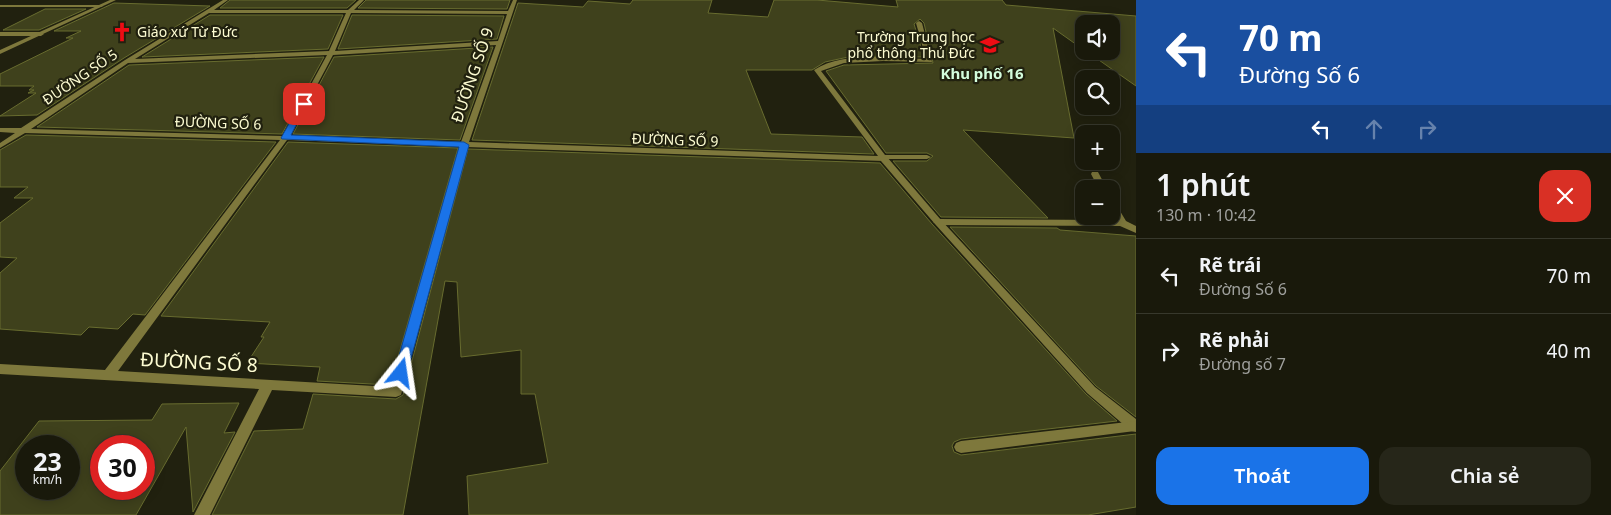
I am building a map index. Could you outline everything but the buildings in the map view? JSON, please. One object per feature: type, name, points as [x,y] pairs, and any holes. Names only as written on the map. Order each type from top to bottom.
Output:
[{"type":"street","points":[[0,52],[114,0]]},
{"type":"street","name":"ĐƯỜNG SỐ 5","points":[[0,146],[127,60],[226,0]]},
{"type":"street","points":[[108,375],[285,138],[331,53],[349,12],[362,0]]},
{"type":"street","name":"ĐƯỜNG SỐ 9","points":[[396,392],[464,145],[515,0]]},
{"type":"street","points":[[0,6],[101,6]]},
{"type":"street","points":[[207,11],[510,13]]},
{"type":"street","points":[[919,23],[930,61],[883,59],[843,61],[817,70],[883,158],[938,222],[1091,390],[1135,427]]},
{"type":"street","points":[[0,34],[42,34]]},
{"type":"street","points":[[127,60],[331,53],[499,43]]},
{"type":"street","name":"ĐƯỜNG SỐ 6","points":[[0,130],[464,145]]},
{"type":"street","name":"ĐƯỜNG SỐ 9","points":[[464,145],[883,158],[927,157]]},
{"type":"street","points":[[1095,174],[1098,180]]},
{"type":"street","points":[[1120,219],[1122,223]]},
{"type":"street","points":[[938,222],[1122,223],[1136,230]]},
{"type":"street","name":"ĐƯỜNG SỐ 8","points":[[0,369],[396,392]]},
{"type":"street","points":[[202,515],[268,384]]},
{"type":"street","points":[[961,447],[1135,427]]},
{"type":"place","name":"Giáo xứ Từ Đức","points":[[122,32]]},
{"type":"place","name":"Trường Trung học phổ thông Thủ Đức","points":[[990,45]]},
{"type":"district","name":"Khu phố 16","points":[[982,74]]},
{"type":"route","points":[[304,104],[285,138],[464,145],[401,373]]}]
